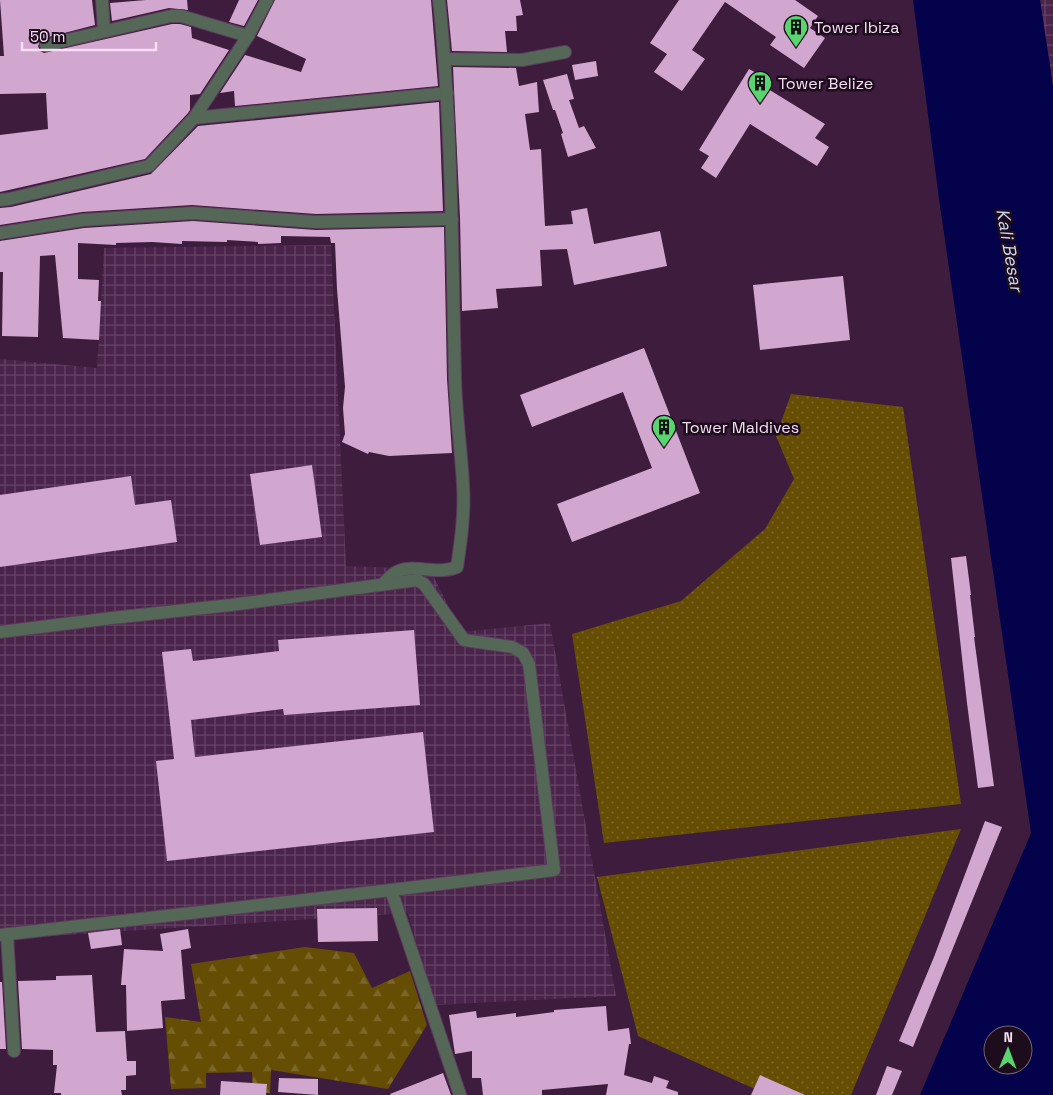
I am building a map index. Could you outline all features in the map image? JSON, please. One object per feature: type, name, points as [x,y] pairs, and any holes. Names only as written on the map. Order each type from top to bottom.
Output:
[{"type":"street","points":[[102,0],[104,31]]},
{"type":"street","points":[[0,200],[149,166],[194,118],[248,36],[267,0]]},
{"type":"street","points":[[383,584],[396,572],[406,569],[448,571],[457,567],[463,514],[463,485],[455,382],[452,219],[447,93],[439,0]]},
{"type":"street","points":[[46,44],[171,16],[181,16],[248,36]]},
{"type":"street","points":[[445,59],[522,60],[565,52]]},
{"type":"street","points":[[194,118],[447,93]]},
{"type":"street","points":[[0,233],[83,220],[193,213],[316,222],[452,219]]},
{"type":"street","points":[[0,632],[231,606],[417,580],[424,584],[464,640],[512,647],[523,653],[529,664],[554,870],[4,934],[14,1051]]},
{"type":"street","points":[[392,890],[460,1095]]},
{"type":"shaded area","points":[[1040,0],[1053,0],[1053,86]]},
{"type":"shaded area","points":[[331,245],[346,566],[430,569],[461,632],[550,623],[616,996],[434,1005],[408,913],[0,939],[0,359],[97,368],[104,248]]},
{"type":"green space","points":[[791,394],[903,407],[961,804],[604,843],[572,634],[681,601],[765,529],[794,479],[776,436]]},
{"type":"green space","points":[[961,829],[851,1095],[768,1095],[638,1036],[597,877]]},
{"type":"green space","points":[[305,947],[354,953],[372,988],[410,971],[427,1025],[388,1089],[271,1070],[270,1093],[253,1093],[252,1072],[206,1073],[206,1088],[171,1089],[165,1017],[201,1022],[191,964]]},
{"type":"water","name":"Kali Besar","points":[[913,0],[1040,0],[1053,86],[1053,1095],[920,1095],[1031,833],[939,199]]},
{"type":"building","points":[[0,0],[92,0],[95,25],[41,39],[38,46],[40,51],[44,53],[172,24],[191,27],[192,38],[229,50],[200,94],[190,95],[190,110],[188,113],[145,159],[0,192],[0,135],[48,129],[46,93],[0,94],[0,56],[4,56]]},
{"type":"building","points":[[146,0],[187,0],[188,10],[169,8],[112,21],[110,3]]},
{"type":"building","points":[[239,0],[258,0],[244,26],[229,22]]},
{"type":"building","points":[[275,0],[431,0],[438,86],[235,106],[234,91],[220,93],[245,55],[301,72],[306,59],[257,36]]},
{"type":"building","points":[[447,0],[520,0],[523,15],[516,16],[517,31],[505,31],[507,52],[452,51]]},
{"type":"building","name":"Tower Ibiza","points":[[679,0],[795,0],[818,16],[810,28],[825,38],[804,68],[770,45],[776,37],[725,2],[692,50],[705,59],[682,91],[654,72],[667,54],[650,43]]},
{"type":"building","points":[[596,61],[598,76],[575,80],[572,65]]},
{"type":"building","points":[[453,67],[516,68],[519,86],[537,82],[539,112],[525,114],[530,150],[541,149],[545,226],[573,224],[571,211],[587,208],[594,244],[660,231],[667,266],[574,285],[567,249],[540,250],[542,286],[496,289],[498,308],[462,311]]},
{"type":"building","name":"Tower Belize","points":[[749,69],[764,77],[760,84],[825,124],[815,138],[829,147],[817,166],[750,124],[716,178],[701,168],[709,156],[699,150]]},
{"type":"building","points":[[567,74],[574,99],[569,100],[579,128],[584,126],[596,148],[568,157],[561,134],[563,133],[543,80]]},
{"type":"building","points":[[439,102],[443,211],[316,214],[192,205],[82,212],[0,225],[0,208],[151,174],[198,126]]},
{"type":"building","points":[[193,221],[316,230],[444,227],[447,379],[452,453],[389,456],[369,452],[368,454],[342,442],[345,434],[343,408],[345,387],[335,243],[331,243],[330,237],[281,236],[281,243],[258,244],[258,242],[227,240],[227,242],[182,241],[182,244],[152,242],[116,243],[116,245],[78,243],[78,279],[99,280],[98,301],[101,301],[99,340],[63,338],[55,255],[40,256],[38,337],[2,336],[3,272],[0,272],[0,241],[84,228]]},
{"type":"building","points":[[843,276],[850,340],[760,350],[753,285]]},
{"type":"building","name":"Tower Maldives","points":[[644,348],[700,493],[572,542],[557,504],[652,468],[623,392],[532,427],[520,395]]},
{"type":"building","points":[[312,465],[322,537],[260,545],[250,474]]},
{"type":"building","points":[[131,476],[135,505],[171,500],[177,542],[0,567],[0,495]]},
{"type":"building","points":[[966,556],[974,637],[994,786],[978,788],[951,558]]},
{"type":"building","points":[[414,630],[420,705],[284,715],[283,709],[191,720],[195,757],[423,732],[434,832],[167,861],[156,761],[174,759],[162,652],[191,649],[193,661],[279,651],[278,640]]},
{"type":"building","points":[[985,821],[1002,827],[913,1047],[899,1041],[934,957]]},
{"type":"building","points":[[377,908],[378,941],[318,942],[317,909]]},
{"type":"building","points":[[120,929],[122,945],[91,949],[88,933]]},
{"type":"building","points":[[188,929],[191,948],[181,950],[185,999],[161,1001],[163,1028],[127,1031],[126,985],[121,985],[124,949],[163,951],[160,934]]},
{"type":"building","points":[[92,975],[96,1032],[125,1031],[127,1061],[136,1061],[136,1075],[126,1076],[126,1090],[121,1090],[122,1095],[61,1095],[61,1093],[54,1093],[57,1065],[53,1065],[53,1050],[22,1049],[18,981],[56,980],[56,976]]},
{"type":"building","points":[[0,982],[2,982],[6,1049],[0,1049]]},
{"type":"building","points":[[606,1006],[608,1031],[629,1028],[631,1044],[629,1044],[624,1075],[652,1083],[654,1076],[669,1081],[666,1088],[678,1092],[678,1095],[606,1095],[608,1084],[542,1090],[542,1095],[483,1095],[481,1078],[472,1078],[472,1051],[455,1054],[449,1015],[476,1011],[477,1018],[516,1013],[516,1017],[554,1012],[554,1010]]},
{"type":"building","points":[[887,1066],[902,1071],[892,1095],[876,1095]]},
{"type":"building","points":[[443,1073],[451,1095],[390,1094]]},
{"type":"building","points":[[760,1075],[805,1095],[751,1095]]},
{"type":"building","points":[[279,1078],[318,1079],[318,1095],[278,1092]]},
{"type":"building","points":[[221,1081],[267,1084],[266,1095],[220,1095]]},
{"type":"place","name":"Tower Ibiza","points":[[796,48]]},
{"type":"place","name":"Tower Belize","points":[[760,104]]},
{"type":"place","name":"Tower Maldives","points":[[664,448]]}]
